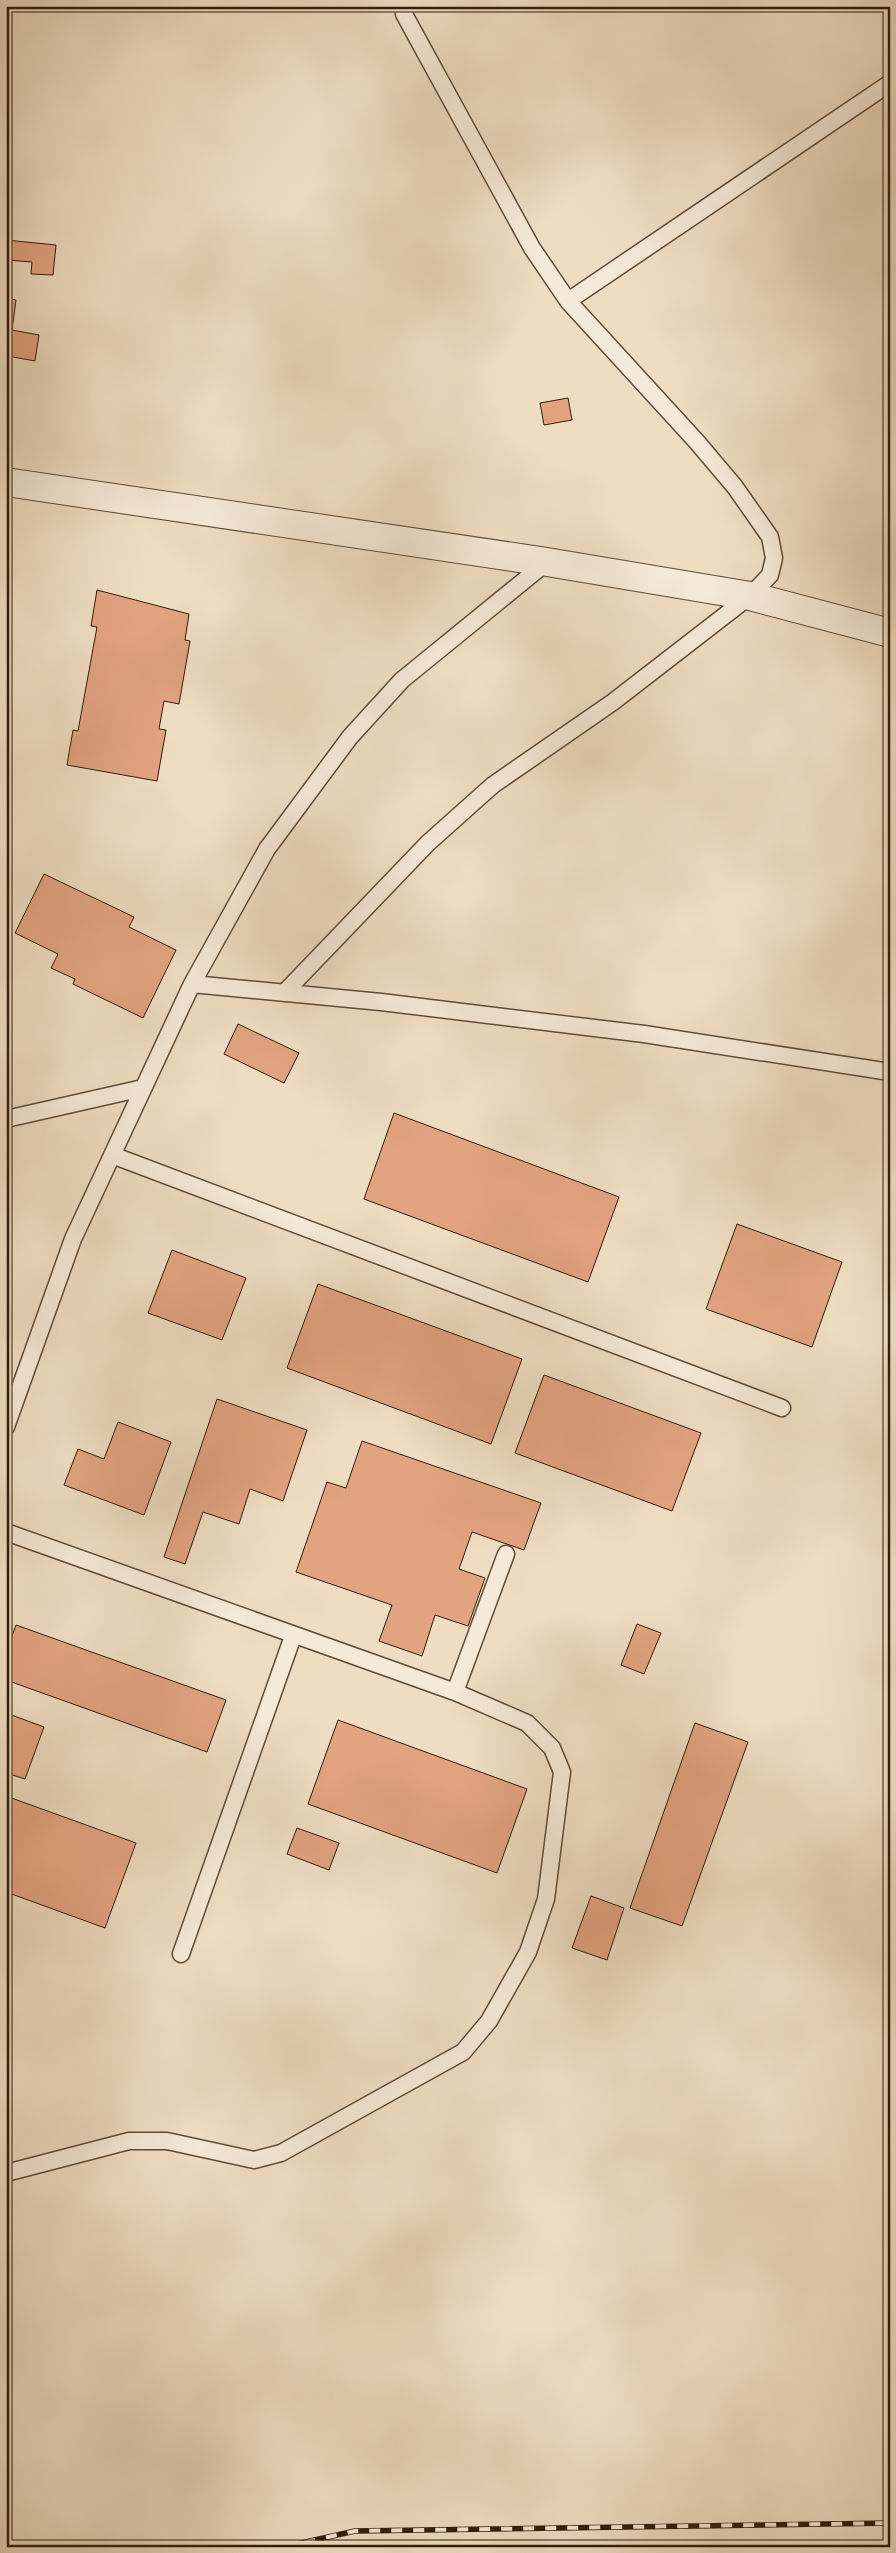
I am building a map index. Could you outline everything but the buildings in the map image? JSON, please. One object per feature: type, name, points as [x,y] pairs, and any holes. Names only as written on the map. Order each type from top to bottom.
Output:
[{"type":"street","points":[[6,482],[547,562],[750,596],[890,633]]},
{"type":"lane","points":[[284,993],[428,843],[493,785],[613,702],[750,596],[770,575],[774,558],[770,537],[735,487],[697,442],[568,301],[532,248],[404,14]]},
{"type":"lane","points":[[568,301],[890,83]]},
{"type":"lane","points":[[6,1427],[73,1239],[192,984],[267,848],[350,737],[402,680],[547,562]]},
{"type":"lane","points":[[192,984],[381,1002],[644,1034],[890,1072]]},
{"type":"lane","points":[[6,1119],[143,1088]]},
{"type":"lane","points":[[112,1156],[782,1408]]},
{"type":"lane","points":[[6,1532],[293,1636],[455,1692],[527,1723],[552,1748],[562,1772],[546,1898],[528,1952],[488,2021],[463,2052],[281,2153],[254,2160],[167,2141],[129,2141],[6,2172]]},
{"type":"lane","points":[[455,1692],[506,1554]]},
{"type":"lane","points":[[181,1954],[293,1636]]},
{"type":"railway","points":[[283,2547],[355,2531],[890,2523]]}]
